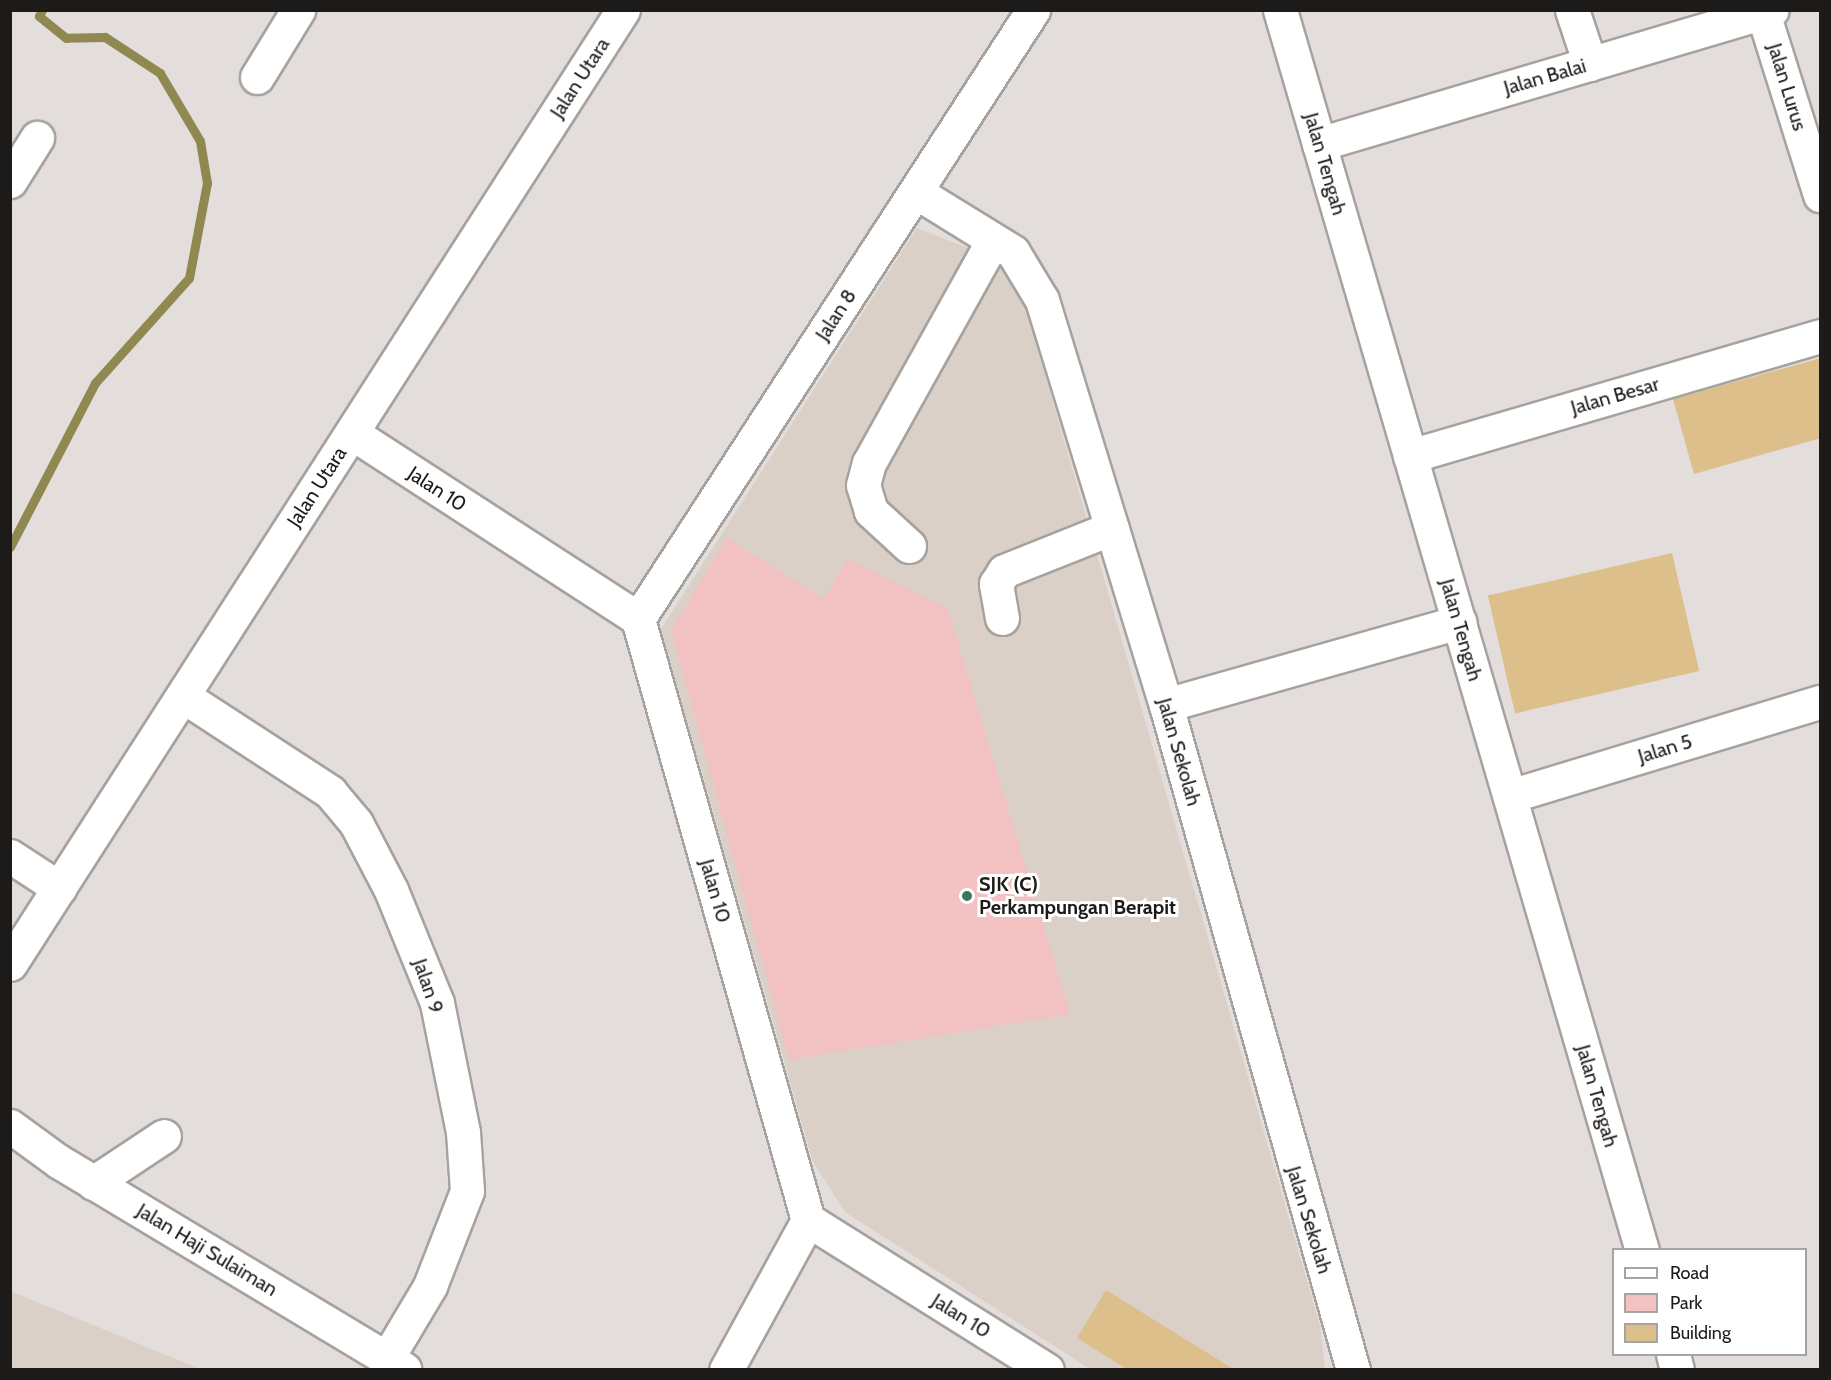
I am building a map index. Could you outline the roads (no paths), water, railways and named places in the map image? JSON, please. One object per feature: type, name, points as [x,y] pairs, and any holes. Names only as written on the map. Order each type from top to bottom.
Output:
[{"type":"street","points":[[257,77],[298,10]]},
{"type":"street","name":"Jalan Utara","points":[[10,963],[623,10]]},
{"type":"street","name":"Jalan 8","points":[[638,620],[1034,10]]},
{"type":"street","name":"Jalan Tengah","points":[[1280,10],[1641,1248]]},
{"type":"street","points":[[1572,10],[1590,64]]},
{"type":"street","name":"Jalan Balai","points":[[1319,144],[1768,12]]},
{"type":"street","name":"Jalan Lurus","points":[[1768,12],[1821,195]]},
{"type":"street","points":[[10,181],[37,138]]},
{"type":"street","name":"Jalan Sekolah","points":[[916,192],[1013,252],[1042,300],[1166,705],[1353,1370]]},
{"type":"street","points":[[909,546],[871,511],[863,485],[869,464],[993,240]]},
{"type":"street","name":"Jalan Besar","points":[[1410,456],[1821,336]]},
{"type":"street","name":"Jalan 10","points":[[352,433],[638,620],[808,1220],[1047,1370]]},
{"type":"street","points":[[1002,618],[996,584],[1004,571],[1112,528]]},
{"type":"street","points":[[1166,705],[1459,622]]},
{"type":"street","name":"Jalan 9","points":[[183,696],[330,792],[356,823],[437,1003],[463,1132],[467,1191],[430,1286],[396,1364]]},
{"type":"street","name":"Jalan 5","points":[[1510,796],[1821,702]]},
{"type":"street","points":[[10,855],[59,888]]},
{"type":"street","name":"Jalan Haji Sulaiman","points":[[10,1126],[93,1183],[396,1364]]},
{"type":"street","points":[[93,1183],[164,1136]]},
{"type":"street","points":[[726,1370],[808,1220]]},
{"type":"waterway","points":[[10,547],[95,383],[189,278],[207,183],[200,141],[160,73],[105,37],[66,38],[39,16],[42,10]]},
{"type":"place","name":"SJK (C) Perkampungan Berapit","points":[[967,896]]}]
